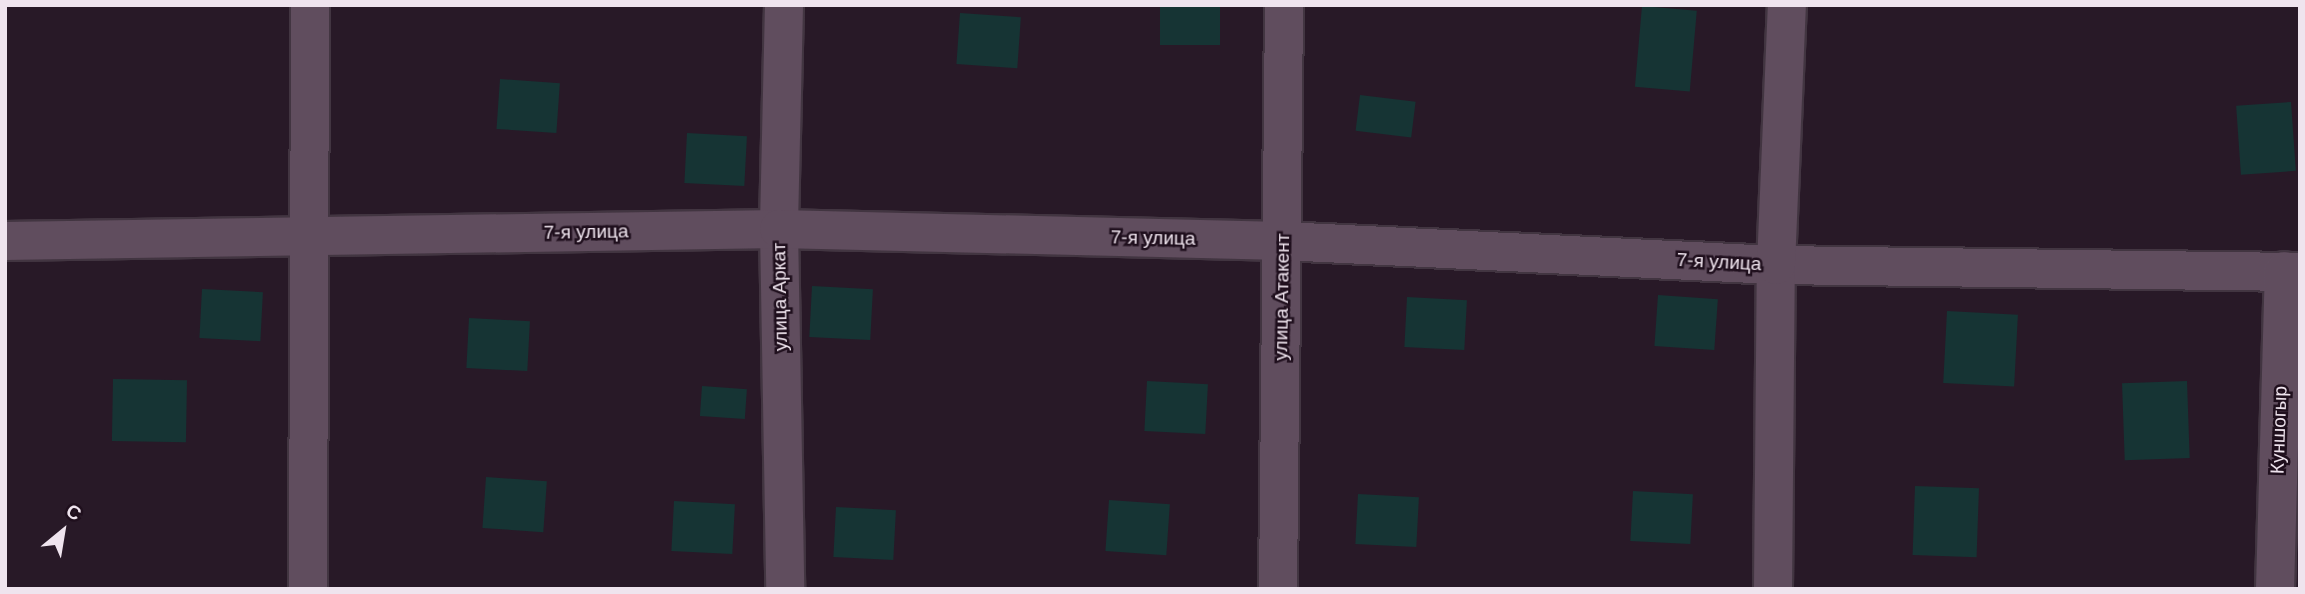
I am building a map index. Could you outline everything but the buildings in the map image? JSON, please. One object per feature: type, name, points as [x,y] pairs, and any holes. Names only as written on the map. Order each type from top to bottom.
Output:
[{"type":"street","points":[[308,589],[310,5]]},
{"type":"street","name":"улица Аркат","points":[[784,5],[779,229],[785,589]]},
{"type":"street","name":"улица Атакент","points":[[1278,589],[1284,5]]},
{"type":"street","points":[[1773,589],[1776,265],[1787,5]]},
{"type":"street","name":"7-я улица","points":[[5,241],[779,229],[1283,241],[1776,265],[2292,271]]},
{"type":"street","name":"Куншогыр","points":[[2275,589],[2292,271]]}]
